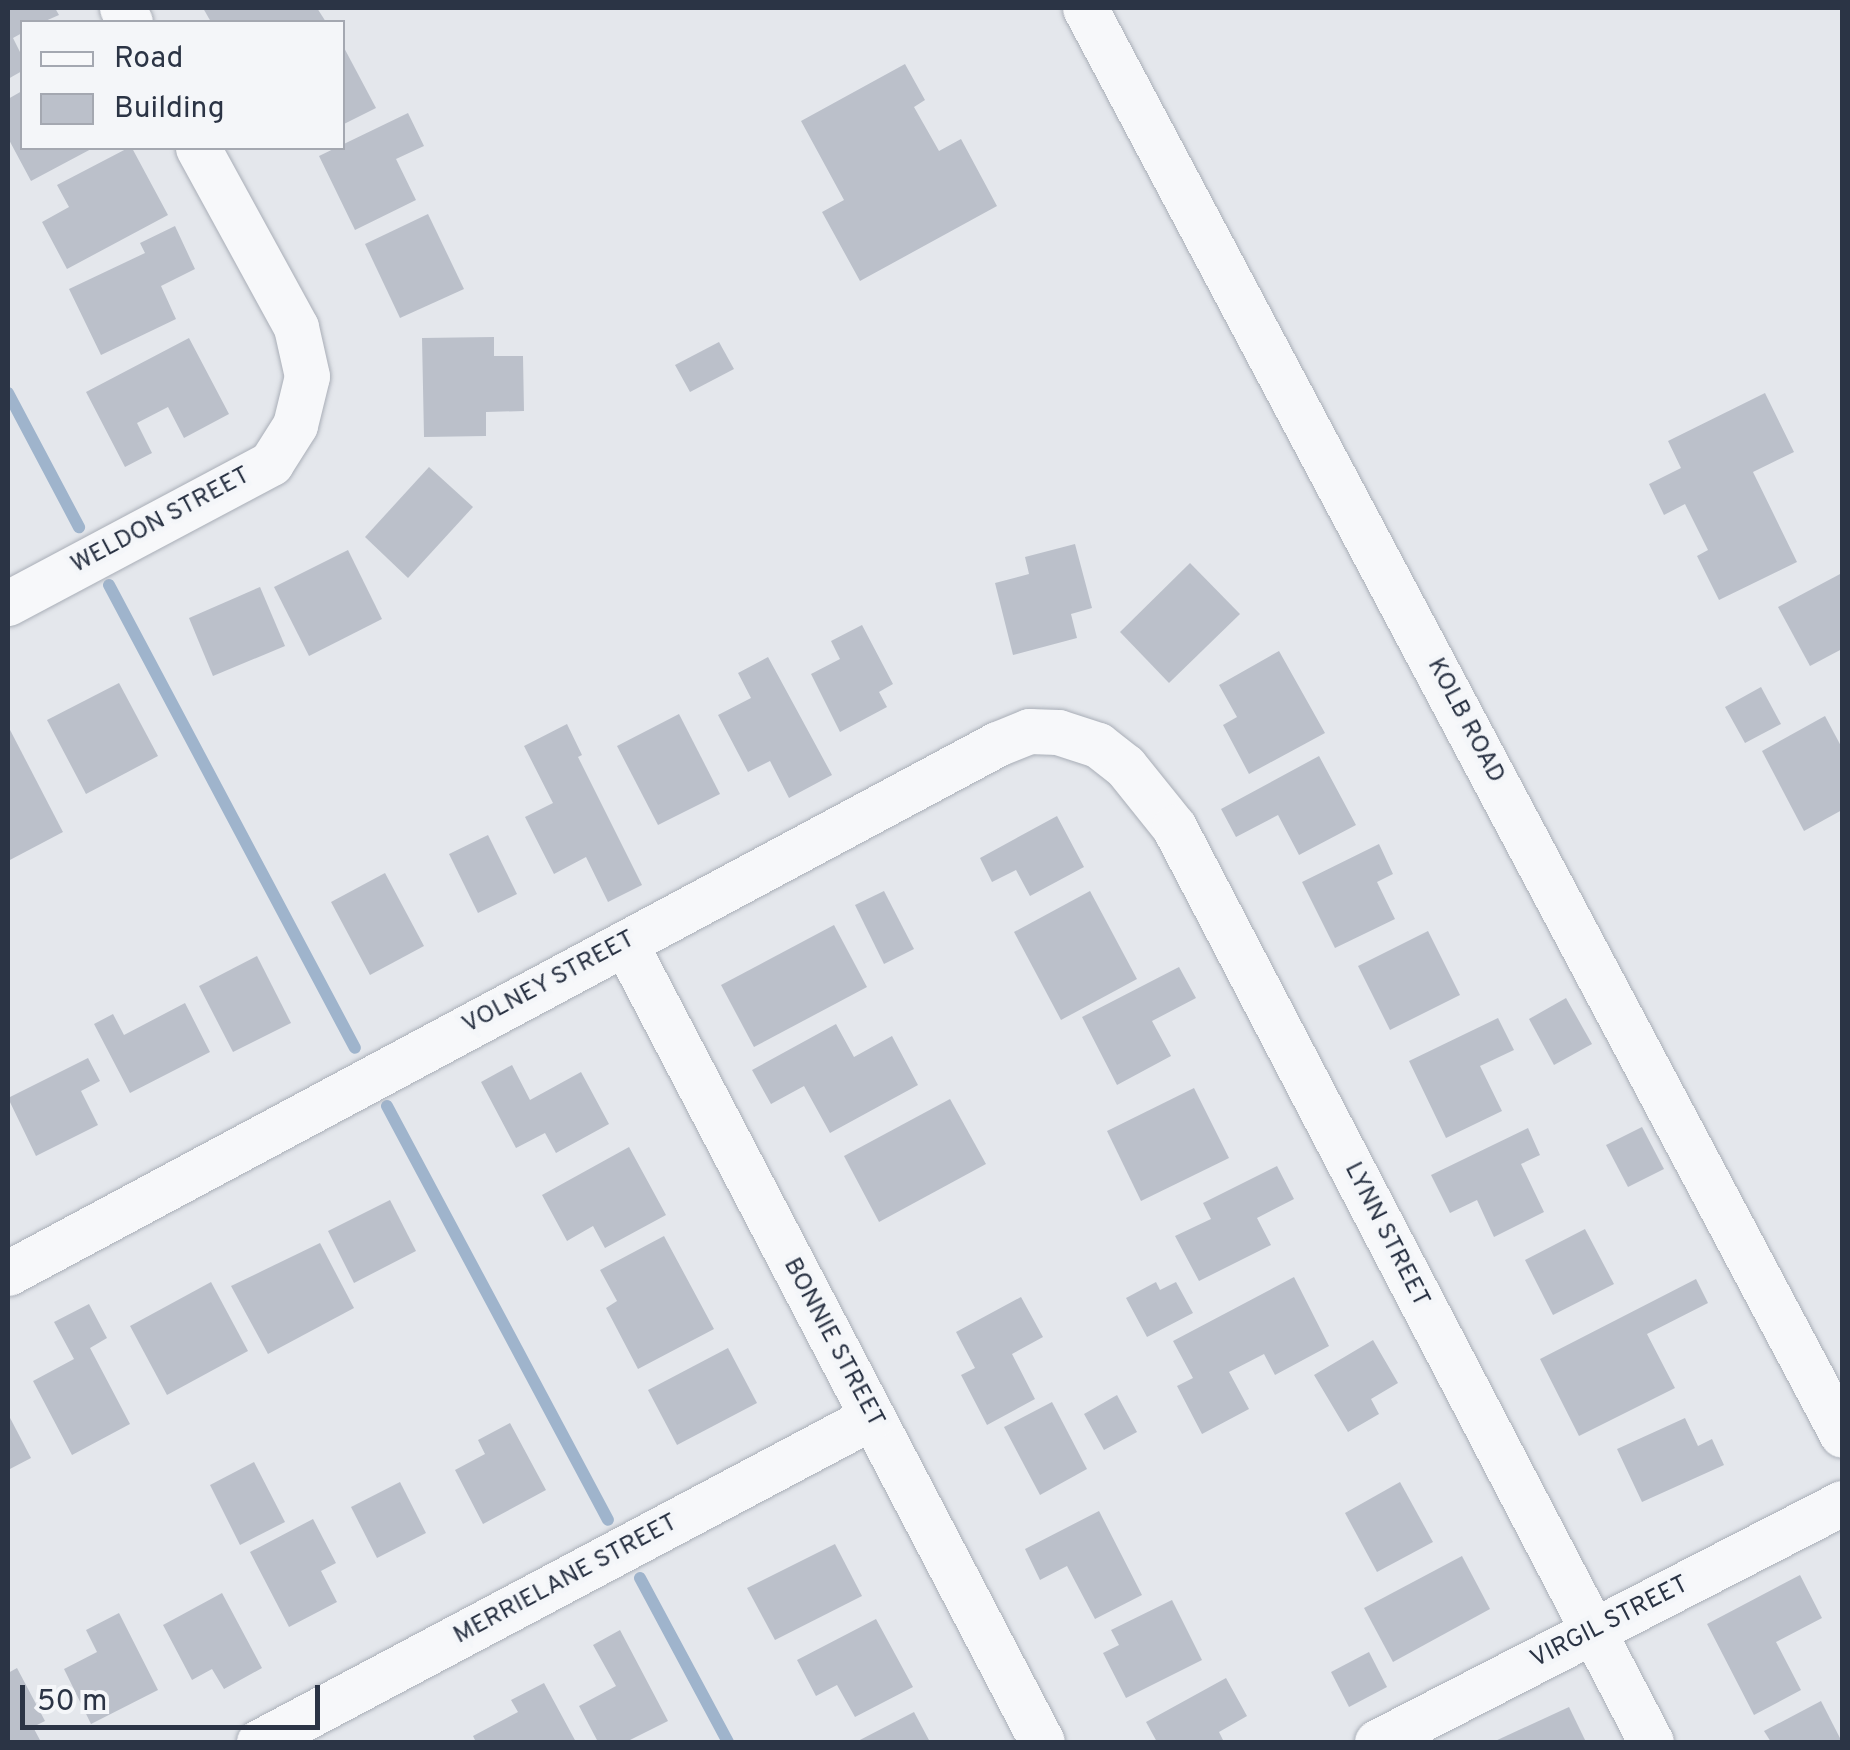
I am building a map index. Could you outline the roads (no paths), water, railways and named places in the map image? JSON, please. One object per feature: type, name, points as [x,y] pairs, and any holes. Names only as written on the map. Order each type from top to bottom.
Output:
[{"type":"street","name":"KOLB ROAD","points":[[1086,8],[1842,1435]]},
{"type":"street","name":"WELDON STREET","points":[[8,602],[271,462],[295,425],[307,376],[296,327],[199,150]]},
{"type":"street","name":"VOLNEY STREET","points":[[8,1273],[996,744],[1029,731],[1058,732],[1098,745]]},
{"type":"street","name":"LYNN STREET","points":[[1098,745],[1152,795],[1174,826],[1651,1742]]},
{"type":"street","name":"BONNIE STREET","points":[[625,942],[1042,1742]]},
{"type":"street","name":"MERRIELANE STREET","points":[[259,1742],[872,1417]]},
{"type":"street","name":"VIRGIL STREET","points":[[1378,1742],[1842,1502]]},
{"type":"waterway","points":[[8,393],[79,527]]},
{"type":"waterway","points":[[109,585],[355,1048]]},
{"type":"waterway","points":[[387,1106],[608,1520]]},
{"type":"waterway","points":[[640,1578],[728,1742]]}]
